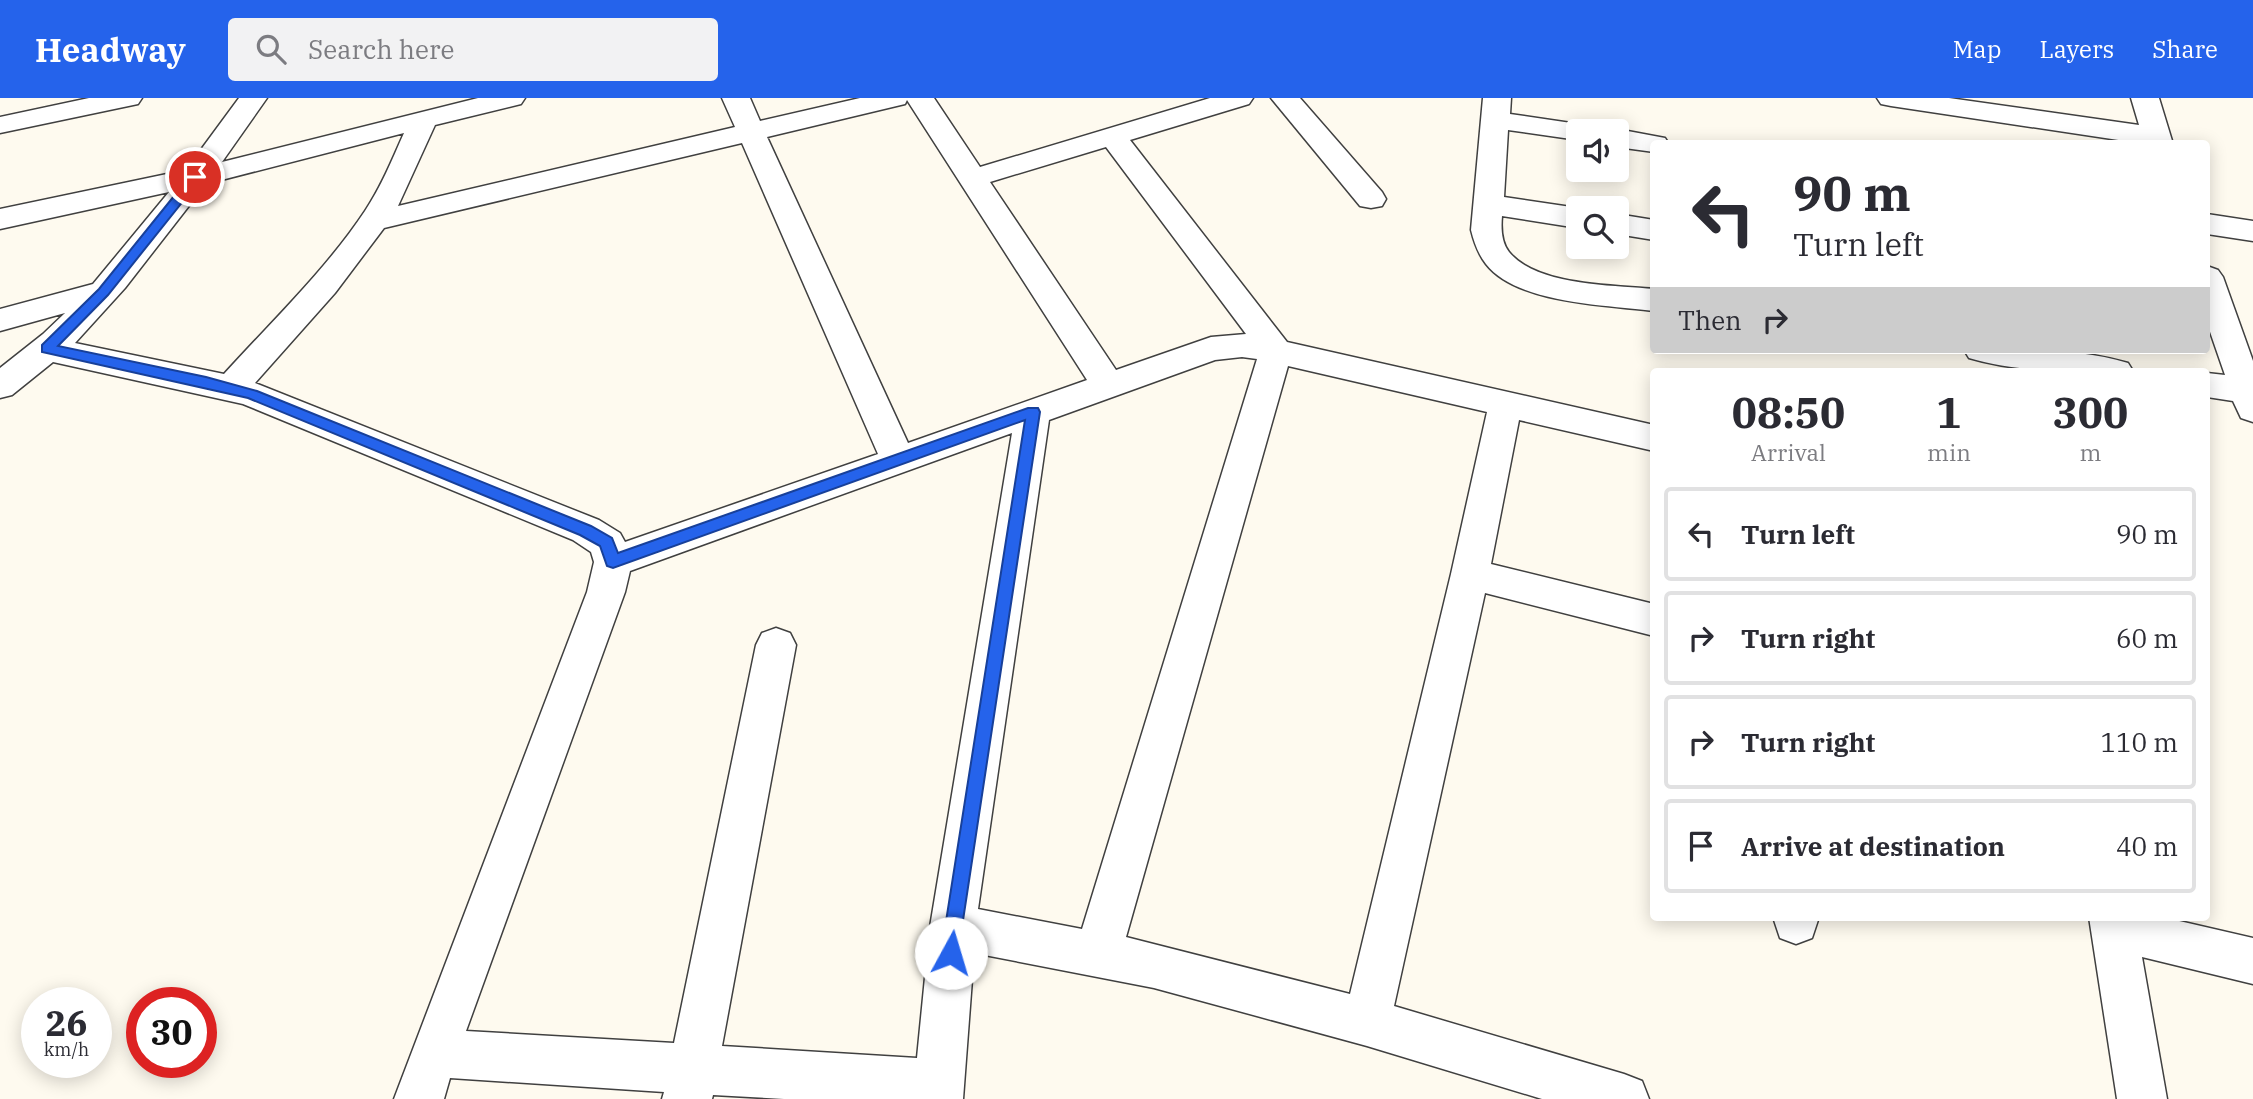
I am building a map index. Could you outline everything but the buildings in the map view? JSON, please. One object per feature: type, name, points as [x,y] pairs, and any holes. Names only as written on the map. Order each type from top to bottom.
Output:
[{"type":"street","points":[[0,125],[128,98]]},
{"type":"street","points":[[0,386],[47,349],[104,292],[195,177],[253,98]]},
{"type":"street","points":[[0,219],[195,177],[512,98]]},
{"type":"street","points":[[736,98],[898,460]]},
{"type":"street","points":[[373,221],[895,98]]},
{"type":"street","points":[[920,98],[1108,385]]},
{"type":"street","points":[[973,178],[1239,98]]},
{"type":"street","points":[[1286,98],[1371,199]]},
{"type":"street","points":[[1891,98],[2157,140],[2145,98]]},
{"type":"street","points":[[1566,129],[1496,109],[1486,230],[1491,247],[1499,260],[1519,274],[1559,288],[1650,299]]},
{"type":"street","points":[[231,388],[341,263],[373,221],[398,179],[424,119]]},
{"type":"street","points":[[1112,136],[1276,351]]},
{"type":"street","points":[[1629,140],[1650,143]]},
{"type":"street","points":[[1489,204],[1566,216]]},
{"type":"street","points":[[2210,224],[2253,231]]},
{"type":"street","points":[[1629,226],[1650,229]]},
{"type":"street","points":[[0,320],[104,292]]},
{"type":"street","points":[[2210,295],[2214,318],[2251,398]]},
{"type":"street","points":[[613,562],[1211,349],[1242,345],[1650,437]]},
{"type":"street","points":[[47,349],[231,388],[586,530],[607,543],[613,562],[606,592],[419,1099]]},
{"type":"street","points":[[1098,953],[1276,351]]},
{"type":"street","points":[[1979,354],[1999,368]]},
{"type":"street","points":[[2007,354],[2097,368]]},
{"type":"street","points":[[2210,386],[2251,398]]},
{"type":"street","points":[[1367,1022],[1470,574],[1505,406]]},
{"type":"street","points":[[434,1053],[690,1084],[938,1092],[953,927],[1033,412]]},
{"type":"street","points":[[1470,574],[1650,620]]},
{"type":"street","points":[[690,1084],[776,645]]},
{"type":"street","points":[[2142,1099],[2113,922],[2253,961]]},
{"type":"street","points":[[953,927],[1098,953],[1367,1022],[1624,1099]]},
{"type":"route","points":[[195,177],[104,292],[47,349],[252,394],[586,530],[607,543],[613,562],[1033,412],[951,953]]}]
